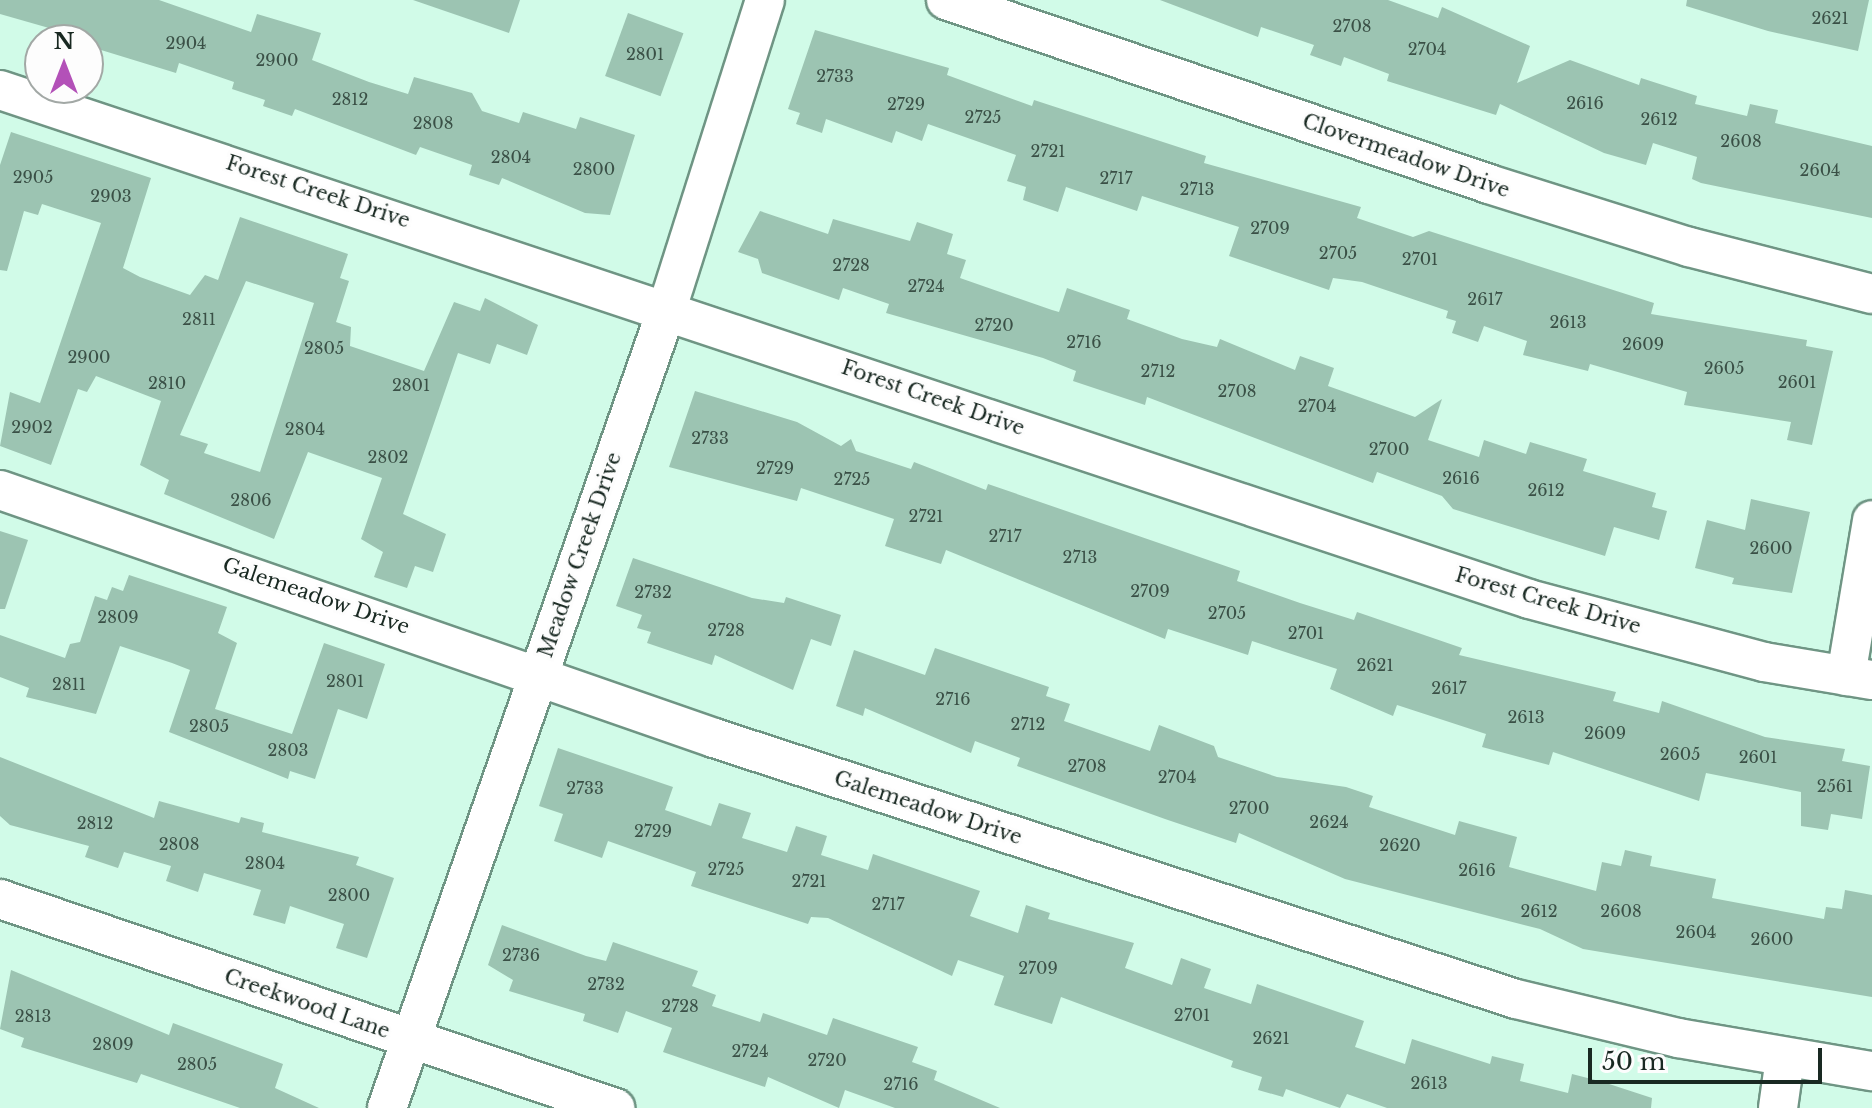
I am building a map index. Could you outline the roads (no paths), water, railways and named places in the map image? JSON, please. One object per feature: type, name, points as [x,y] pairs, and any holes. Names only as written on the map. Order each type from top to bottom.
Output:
[{"type":"street","name":"Meadow Creek Drive","points":[[387,1108],[667,309],[765,0]]},
{"type":"street","name":"Clovermeadow Drive","points":[[946,0],[1489,184],[1704,252],[1872,294]]},
{"type":"street","name":"Forest Creek Drive","points":[[0,90],[667,309],[1529,599],[1859,678]]},
{"type":"street","name":"Galemeadow Drive","points":[[0,490],[538,675],[1516,999],[1785,1058],[1872,1071]]},
{"type":"street","points":[[1859,678],[1872,520]]},
{"type":"street","name":"Creekwood Lane","points":[[0,899],[615,1108]]},
{"type":"street","points":[[1778,1108],[1785,1058]]}]
